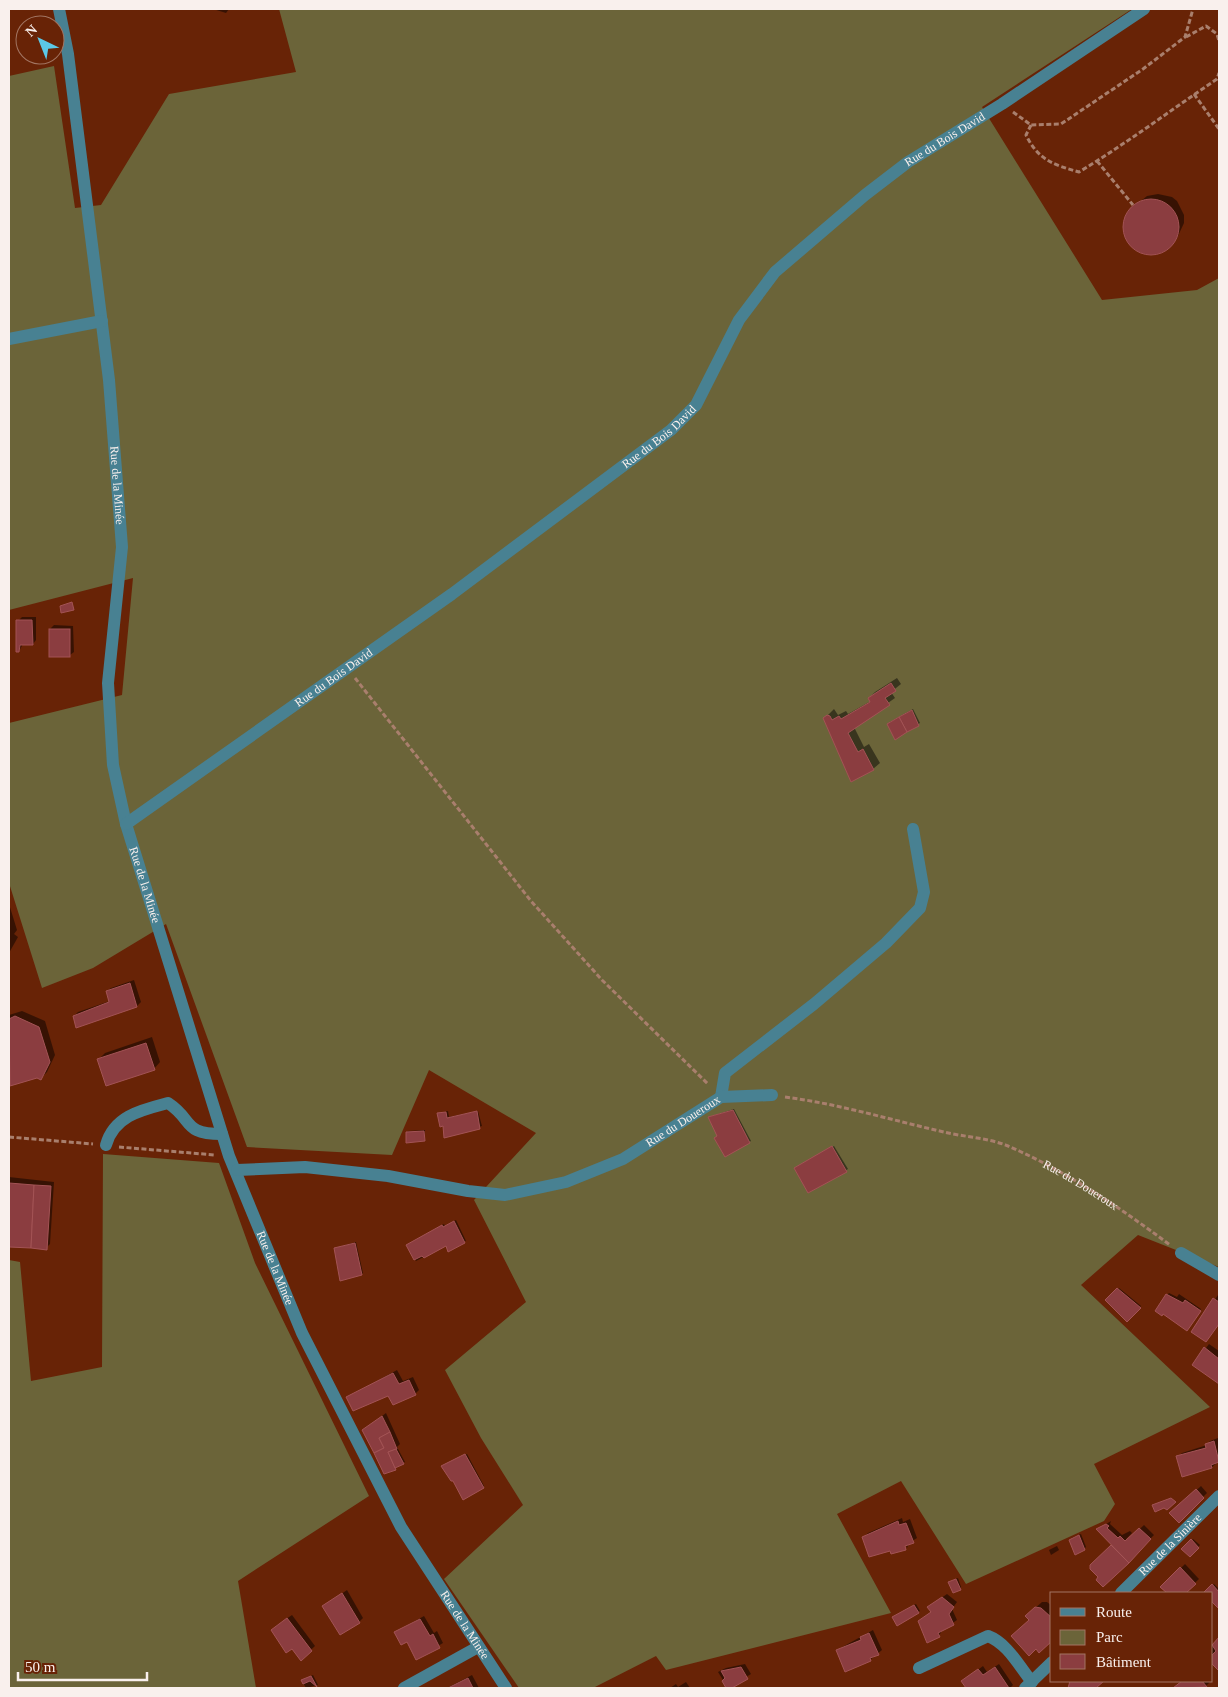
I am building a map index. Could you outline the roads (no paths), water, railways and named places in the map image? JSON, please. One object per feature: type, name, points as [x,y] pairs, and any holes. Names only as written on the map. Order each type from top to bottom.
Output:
[{"type":"street","name":"Rue de la Minée","points":[[59,9],[68,54],[102,321],[122,546],[108,683],[113,765],[126,824],[222,1134],[268,1254],[302,1333],[401,1527],[506,1688]]},
{"type":"street","name":"Rue du Bois David","points":[[126,824],[452,594],[671,430],[696,405],[739,320],[775,272],[864,195],[908,162],[1002,104],[1144,9]]},
{"type":"street","points":[[9,339],[102,321]]},
{"type":"street","points":[[718,1099],[725,1073],[814,1004],[886,943],[920,908],[924,892],[913,828]]},
{"type":"street","name":"Rue du Doueroux","points":[[236,1170],[305,1167],[388,1176],[468,1192],[505,1195],[566,1182],[623,1159],[718,1099],[772,1095]]},
{"type":"street","points":[[106,1145],[110,1132],[134,1112],[168,1103],[193,1128],[203,1134],[222,1134]]},
{"type":"street","points":[[1181,1253],[1219,1275]]},
{"type":"street","name":"Rue de la Sinière","points":[[1122,1592],[1219,1496]]},
{"type":"street","points":[[919,1668],[988,1636],[997,1639],[1029,1685],[1050,1664]]},
{"type":"street","points":[[404,1688],[478,1646]]}]
